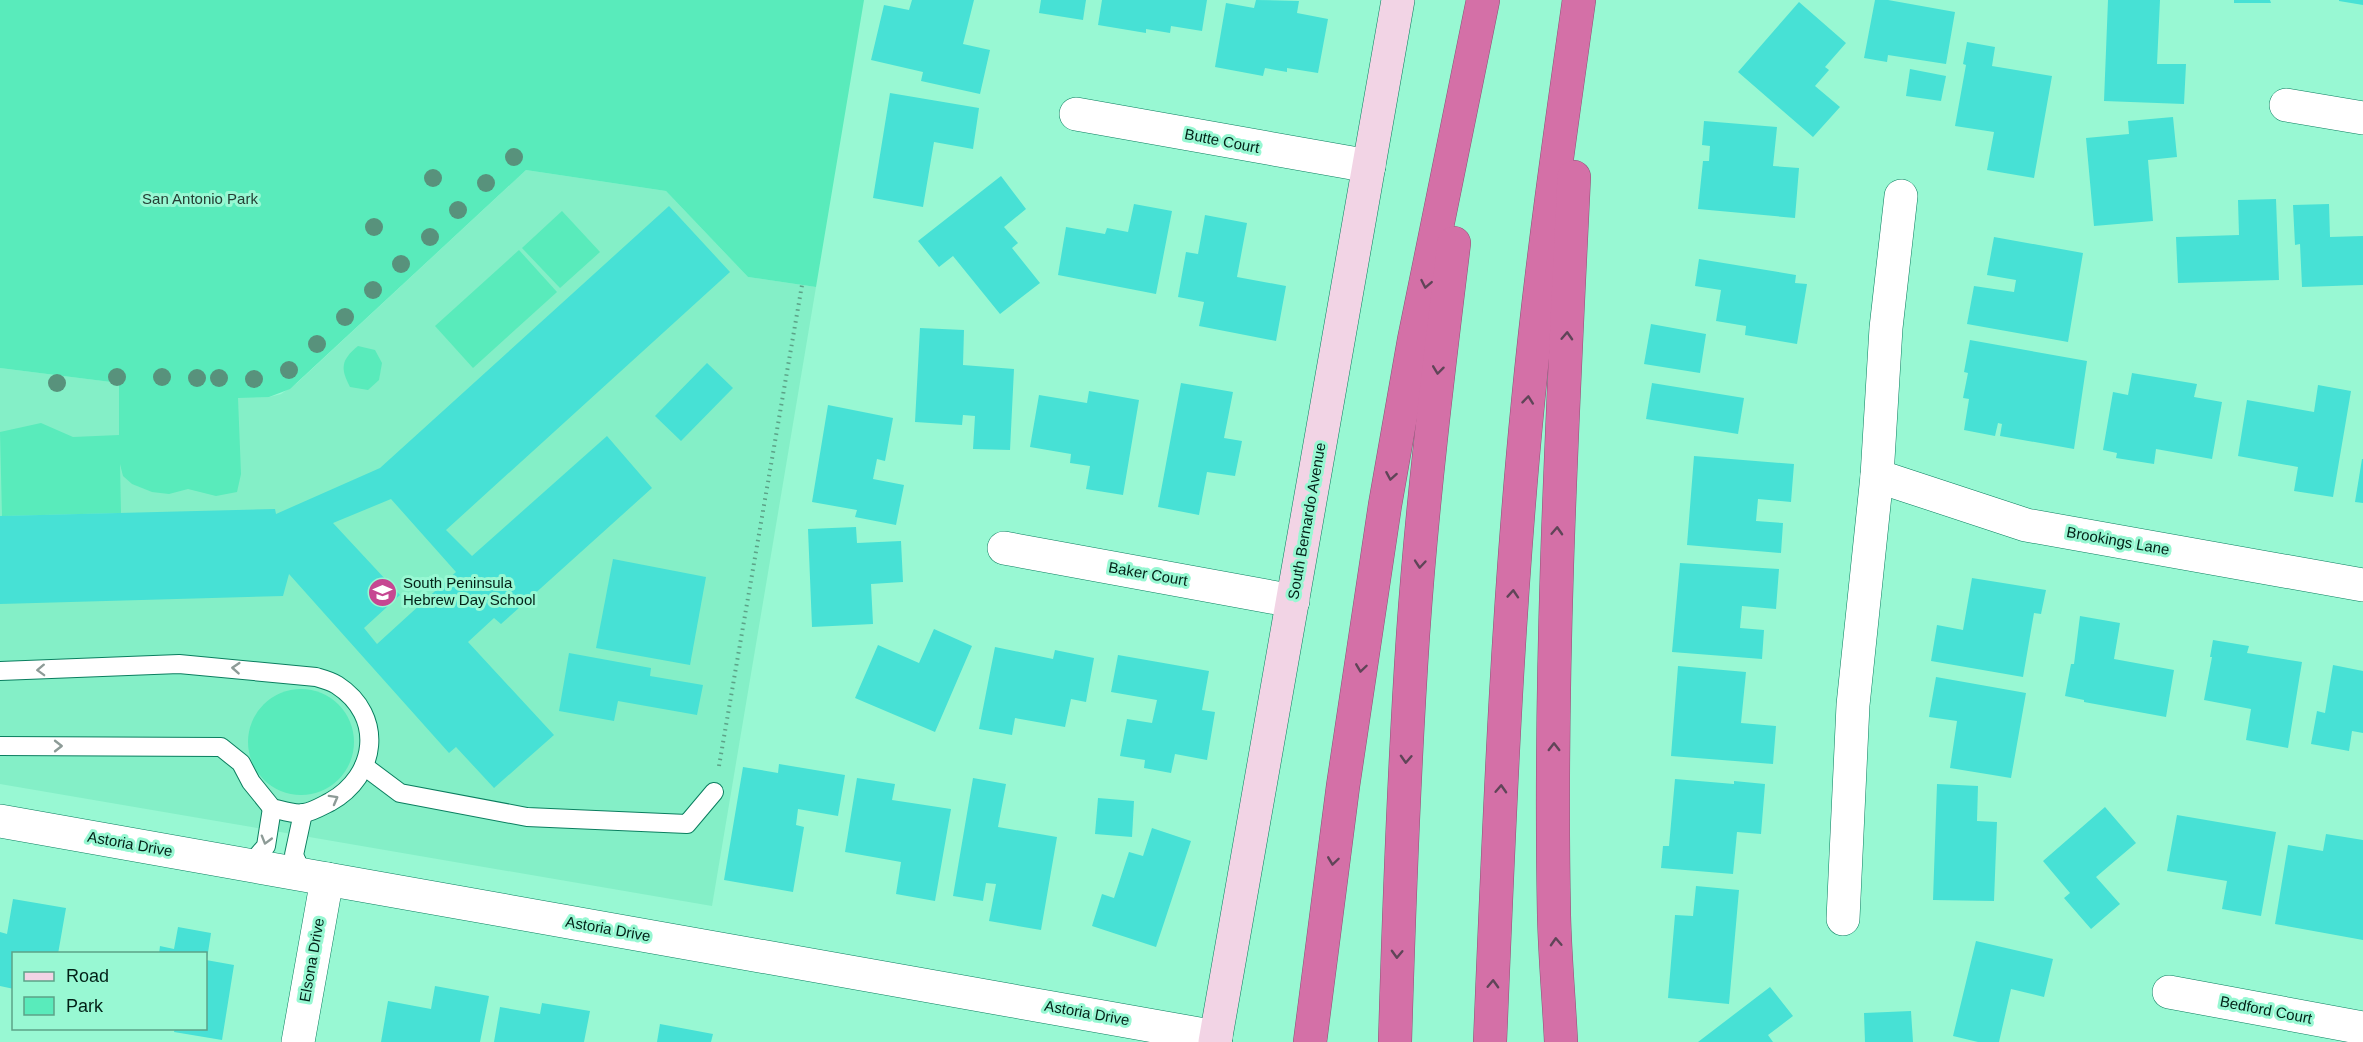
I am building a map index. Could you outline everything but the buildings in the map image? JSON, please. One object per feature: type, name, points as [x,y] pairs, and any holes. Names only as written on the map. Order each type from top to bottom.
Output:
[{"type":"highway","points":[[1310,1042],[1343,786],[1385,505],[1417,328],[1485,0]]},
{"type":"highway","points":[[1395,1042],[1400,864],[1413,634],[1435,393],[1485,0]]},
{"type":"highway","points":[[1490,1042],[1510,632],[1528,402],[1552,191],[1581,0]]},
{"type":"highway","points":[[1561,1042],[1554,916],[1557,540],[1581,0]]},
{"type":"street","name":"South Bernardo Avenue","points":[[1216,1039],[1398,0]]},
{"type":"street","points":[[2286,105],[2363,118]]},
{"type":"street","name":"Butte Court","points":[[1076,114],[1369,166]]},
{"type":"street","points":[[1843,919],[1853,705],[1877,476],[1886,328],[1901,196]]},
{"type":"street","name":"Brookings Lane","points":[[1877,476],[2026,525],[2363,585]]},
{"type":"street","name":"Baker Court","points":[[1004,549],[1293,601]]},
{"type":"street","name":"Astoria Drive","points":[[0,821],[1216,1039]]},
{"type":"street","name":"Elsona Drive","points":[[298,1042],[315,877]]},
{"type":"street","name":"Bedford Court","points":[[2169,992],[2363,1028]]},
{"type":"lane","points":[[0,671],[179,664],[316,677],[336,684],[353,698],[364,715],[370,736],[368,757],[360,777],[345,793],[303,813],[272,808],[251,782],[241,763],[221,747],[0,746]]},
{"type":"lane","points":[[364,766],[400,793],[527,817],[687,824],[714,792]]},
{"type":"lane","points":[[249,866],[266,846],[272,808]]},
{"type":"lane","points":[[303,813],[294,855],[315,877]]},
{"type":"path","points":[[714,792],[802,285]]},
{"type":"shaded area","name":"South Peninsula Hebrew Day School","points":[[526,170],[666,191],[748,277],[816,287],[712,906],[0,784],[0,368],[119,383],[119,399],[269,397],[281,394],[297,383]]},
{"type":"green space","name":"San Antonio Park","points":[[0,0],[864,0],[816,287],[748,277],[666,191],[526,170],[290,389],[269,397],[238,398],[241,474],[237,492],[216,496],[188,489],[169,494],[152,492],[132,484],[123,476],[120,464],[121,513],[2,516],[0,432],[41,423],[73,437],[119,435],[119,383],[0,368]]},
{"type":"green space","points":[[562,211],[600,252],[560,288],[522,248]]},
{"type":"green space","points":[[519,250],[557,292],[473,368],[435,326]]},
{"type":"green space","points":[[358,346],[375,350],[382,363],[379,380],[368,390],[350,387],[345,375],[345,360]]},
{"type":"green space","points":[[301,689],[321,693],[338,705],[350,722],[354,742],[350,762],[338,779],[321,791],[301,795],[281,791],[264,779],[252,762],[248,742],[252,722],[264,705],[281,693]]},
{"type":"place","name":"South Peninsula Hebrew Day School","points":[[382,592]]}]
